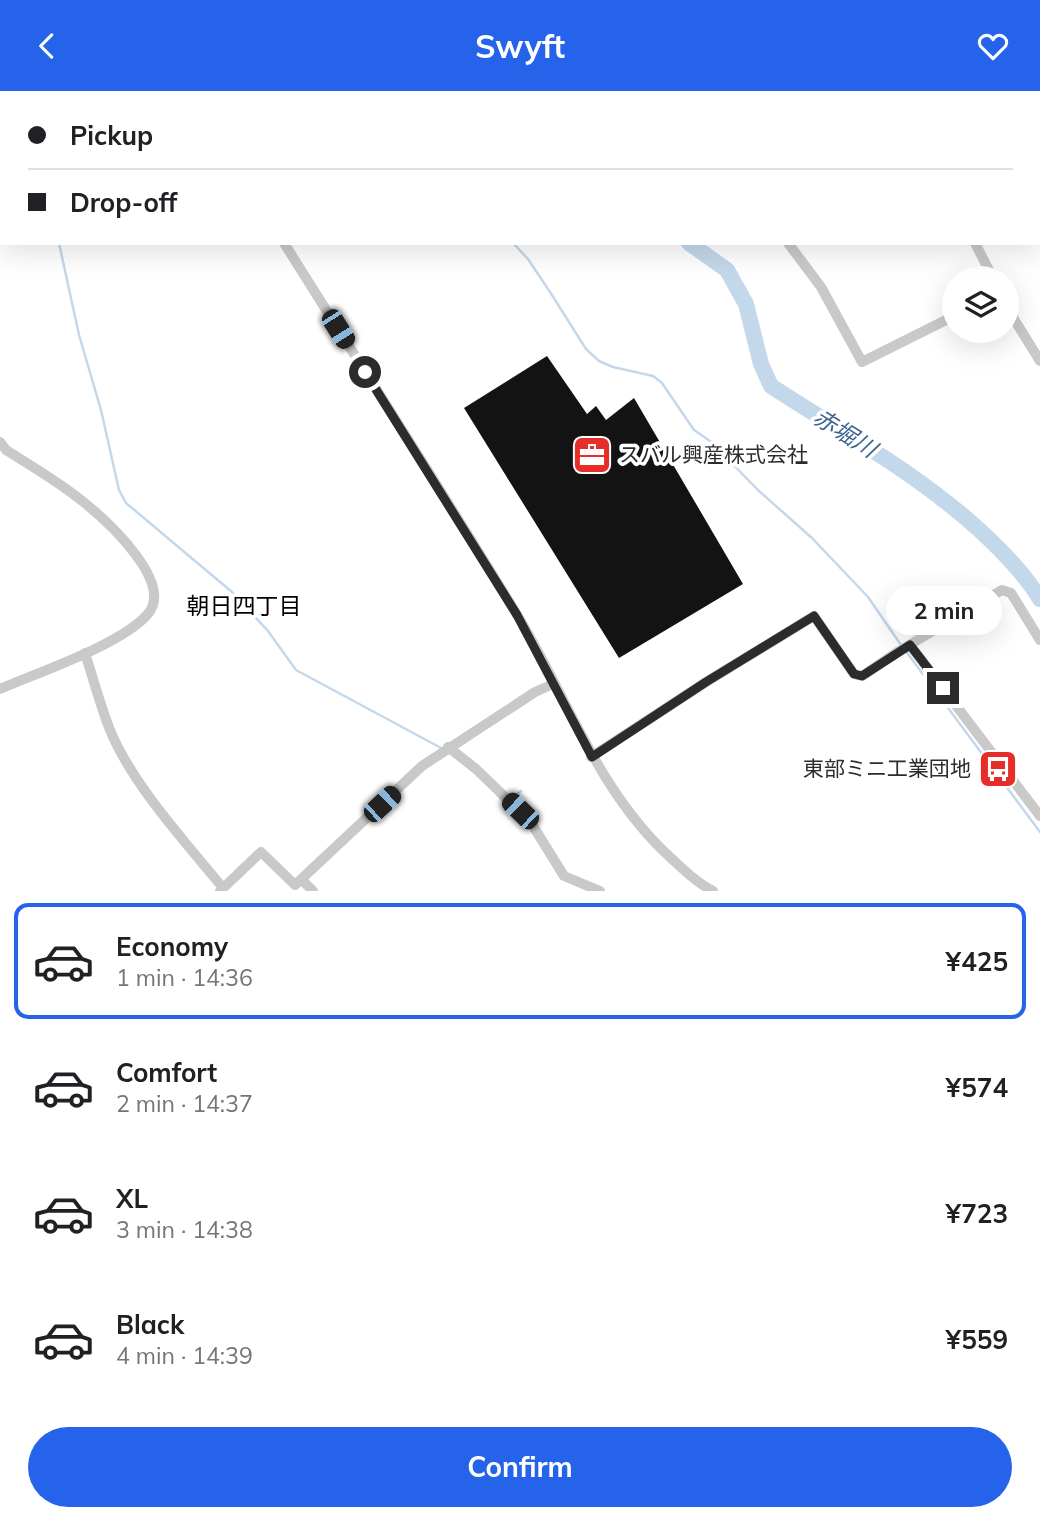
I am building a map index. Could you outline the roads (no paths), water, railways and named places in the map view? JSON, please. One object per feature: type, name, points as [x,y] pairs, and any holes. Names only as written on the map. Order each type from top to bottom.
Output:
[{"type":"street","points":[[285,245],[517,615],[592,757],[629,812],[656,845],[701,885],[713,891]]},
{"type":"street","points":[[790,245],[821,287],[862,362],[942,322]]},
{"type":"street","points":[[976,245],[987,266]]},
{"type":"street","points":[[1019,327],[1040,361]]},
{"type":"street","points":[[0,442],[6,450],[59,483],[99,515],[139,558],[153,585],[155,603],[147,615],[125,633],[0,689]]},
{"type":"street","points":[[592,757],[706,682],[814,616],[854,674],[862,676],[1003,590],[1011,593],[1040,640]]},
{"type":"street","points":[[910,645],[1040,816]]},
{"type":"street","points":[[85,653],[110,731],[126,759],[160,811],[222,890],[261,852],[295,885],[422,766],[535,692],[553,684]]},
{"type":"street","points":[[448,747],[476,769],[530,821],[564,876],[600,891]]},
{"type":"street","points":[[302,880],[313,891]]},
{"type":"waterway","points":[[59,245],[79,335],[101,410],[119,490],[126,503],[232,592],[268,631],[296,670],[443,749]]},
{"type":"waterway","points":[[515,245],[528,259],[586,349],[599,361],[653,376],[662,383],[694,430],[710,441],[759,491],[812,538],[868,597],[901,645]]},
{"type":"waterway","name":"赤堀川","points":[[692,245],[727,270],[746,304],[761,364],[771,386],[883,457],[937,495],[1003,552],[1040,599]]},
{"type":"waterway","points":[[905,650],[1040,832]]},
{"type":"waterway","points":[[510,799],[521,791]]},
{"type":"place","name":"スバル興産株式会社","points":[[592,455]]},
{"type":"place","name":"東部ミニ工業団地","points":[[998,769]]},
{"type":"district","name":"朝日四丁目","points":[[244,606]]}]
